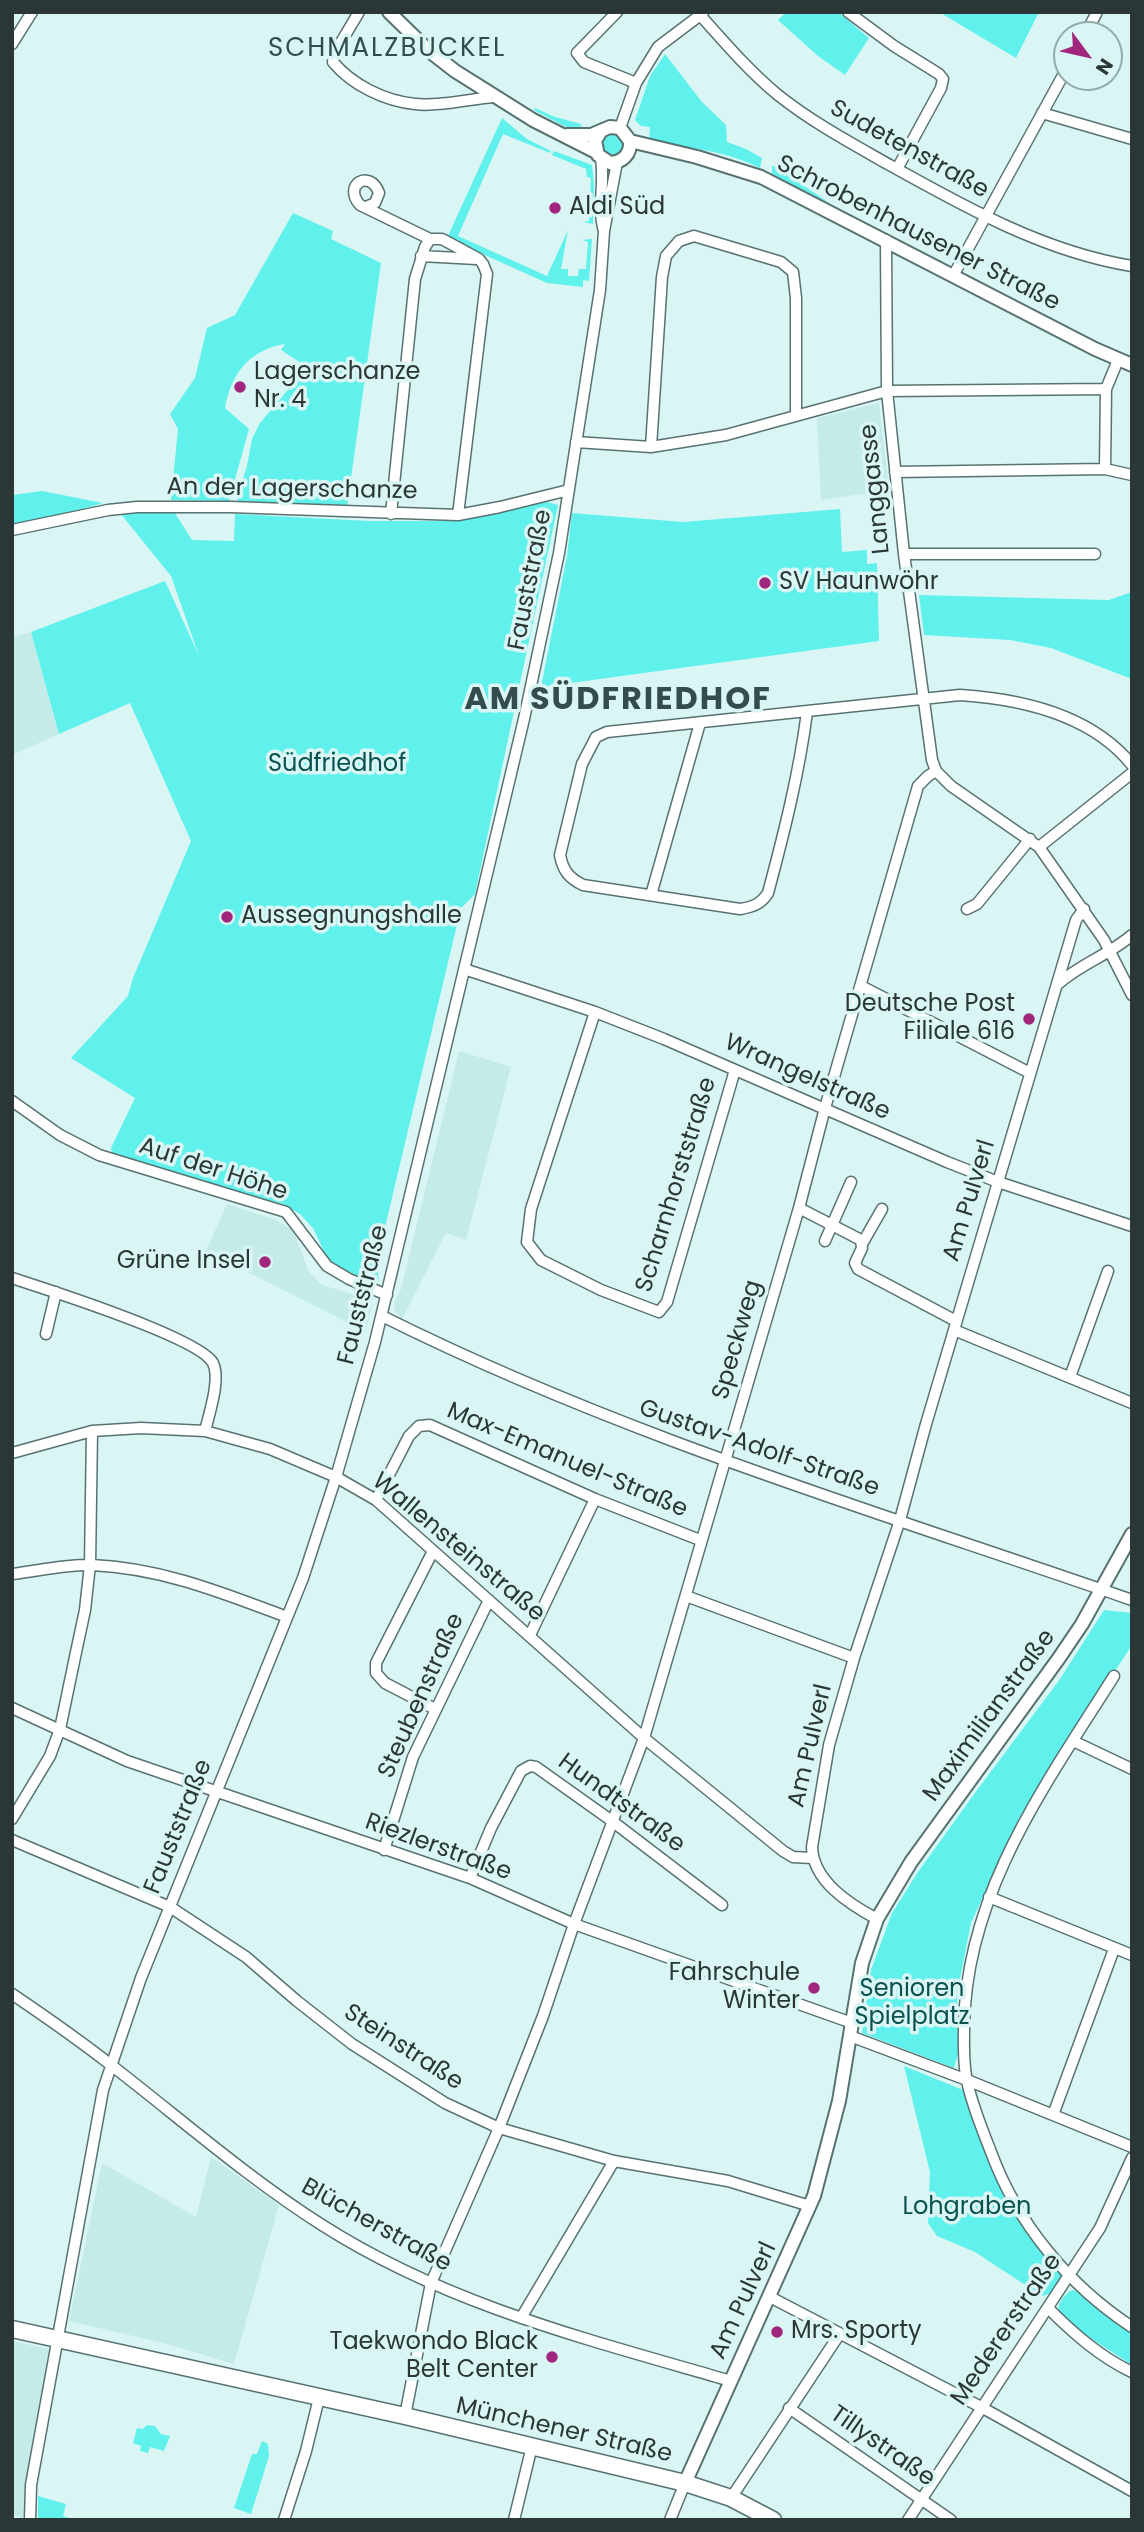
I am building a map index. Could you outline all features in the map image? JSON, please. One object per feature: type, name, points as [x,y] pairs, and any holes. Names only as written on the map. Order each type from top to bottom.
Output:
[{"type":"main road","name":"Münchener Straße","points":[[12,2329],[405,2416],[685,2483],[731,2498],[773,2520]]},
{"type":"street","points":[[12,44],[32,12]]},
{"type":"street","points":[[359,12],[334,54],[333,61],[353,81],[382,96],[416,105],[493,97]]},
{"type":"street","points":[[389,12],[428,50],[493,97],[533,120],[566,135],[610,163],[622,159],[630,149],[630,141],[620,128],[610,127],[591,135],[566,135]]},
{"type":"street","points":[[617,12],[578,53],[583,62],[636,83]]},
{"type":"street","points":[[848,12],[943,79],[941,88],[897,169]]},
{"type":"street","points":[[620,128],[636,83],[658,47],[702,13]]},
{"type":"street","name":"Sudetenstraße","points":[[702,13],[735,56],[779,96],[818,125],[986,216],[1081,254],[1132,265]]},
{"type":"street","points":[[953,276],[1054,91]]},
{"type":"street","points":[[1042,113],[1132,139]]},
{"type":"street","points":[[599,155],[595,141],[601,131]]},
{"type":"street","name":"Schrobenhausener Straße","points":[[630,141],[734,167],[761,177],[1132,365]]},
{"type":"street","name":"Schrobenhausener Straße","points":[[622,159],[679,153]]},
{"type":"street","name":"Fauststraße","points":[[599,155],[603,176],[601,214],[604,231]]},
{"type":"street","name":"Fauststraße","points":[[30,2520],[29,2497],[110,2064],[141,1978],[287,1617],[336,1478],[382,1316],[524,719],[559,553],[600,290],[604,231],[622,159]]},
{"type":"street","points":[[366,207],[429,239],[442,239],[478,259],[484,264],[487,274],[458,515]]},
{"type":"street","points":[[651,447],[662,277],[666,256],[679,241],[694,236],[781,262],[793,272],[796,298],[796,415]]},
{"type":"street","points":[[391,514],[415,279],[429,239]]},
{"type":"street","name":"Langgasse","points":[[886,240],[887,391],[904,554],[932,760],[936,771]]},
{"type":"street","points":[[421,256],[478,259]]},
{"type":"street","points":[[1105,469],[1106,389],[1118,360]]},
{"type":"street","points":[[576,442],[651,447],[726,435],[887,391],[1106,389]]},
{"type":"street","points":[[895,472],[1105,469],[1132,475]]},
{"type":"street","name":"An der Lagerschanze","points":[[12,530],[108,510],[137,507],[230,507],[458,515],[569,490]]},
{"type":"street","points":[[904,554],[1095,554]]},
{"type":"street","points":[[807,712],[790,812],[768,893],[753,907],[740,909],[583,885],[573,880],[563,869],[561,855],[582,764],[596,737],[607,732],[960,695],[1000,698],[1051,710],[1091,731],[1132,765]]},
{"type":"street","points":[[651,895],[700,723]]},
{"type":"street","points":[[936,771],[951,786],[1039,847],[1084,909],[1110,951],[1132,996]]},
{"type":"street","name":"Speckweg","points":[[405,2416],[431,2283],[499,2127],[543,2016],[574,1924],[644,1738],[799,1208],[825,1108],[918,786],[936,771]]},
{"type":"street","points":[[1039,847],[1132,773]]},
{"type":"street","points":[[967,909],[977,904],[1030,839]]},
{"type":"street","name":"Am Pulverl","points":[[812,1858],[829,1745],[854,1658],[900,1520],[955,1325],[1076,920],[1084,909]]},
{"type":"street","points":[[1058,984],[1070,973],[1110,951],[1132,935]]},
{"type":"street","name":"Wrangelstraße","points":[[464,969],[595,1012],[998,1182],[1132,1226]]},
{"type":"street","points":[[862,986],[1030,1073]]},
{"type":"street","name":"Scharnhorststraße","points":[[595,1012],[531,1209],[527,1242],[541,1260],[601,1290],[659,1312],[667,1302],[734,1070]]},
{"type":"street","name":"Auf der Höhe","points":[[12,1101],[60,1135],[99,1155],[286,1212],[327,1266],[349,1279],[387,1295]]},
{"type":"street","points":[[825,1241],[851,1182]]},
{"type":"street","points":[[799,1208],[861,1240],[862,1244]]},
{"type":"street","points":[[882,1209],[862,1244],[855,1263],[858,1269],[955,1325],[1132,1403]]},
{"type":"street","points":[[1070,1377],[1108,1271]]},
{"type":"street","points":[[12,1278],[172,1336],[207,1355],[214,1364],[216,1378],[205,1431]]},
{"type":"street","points":[[46,1334],[55,1292]]},
{"type":"street","name":"Gustav-Adolf-Straße","points":[[382,1316],[471,1359],[594,1412],[724,1461],[1132,1600]]},
{"type":"street","name":"Max-Emanuel-Straße","points":[[376,1500],[409,1436],[419,1426],[430,1425],[595,1499],[700,1540]]},
{"type":"street","name":"Wallensteinstraße","points":[[12,1453],[92,1431],[141,1428],[205,1431],[270,1449],[336,1478],[376,1500],[644,1738],[783,1851],[793,1857],[812,1858]]},
{"type":"street","points":[[12,1819],[50,1756],[60,1729],[85,1610],[90,1565],[92,1431]]},
{"type":"street","points":[[530,1635],[595,1499]]},
{"type":"street","name":"Maximilianstraße","points":[[877,1919],[911,1862],[1059,1658],[1132,1534]]},
{"type":"street","points":[[433,1551],[376,1663],[376,1673],[385,1682],[435,1709]]},
{"type":"street","points":[[12,1574],[90,1565],[164,1574],[214,1589],[287,1617]]},
{"type":"street","points":[[686,1596],[854,1658]]},
{"type":"street","name":"Steubenstraße","points":[[384,1850],[413,1757],[489,1600]]},
{"type":"street","points":[[1114,1676],[1027,1816],[989,1897],[973,1948],[966,1985],[964,2041],[967,2080],[995,2161],[1013,2202],[1068,2277],[1132,2327]]},
{"type":"street","name":"Riezlerstraße","points":[[12,1708],[127,1761],[470,1878],[574,1924],[852,2023]]},
{"type":"street","points":[[1073,1741],[1132,1769]]},
{"type":"street","name":"Hundtstraße","points":[[470,1878],[491,1828],[521,1771],[530,1766],[536,1767],[612,1821],[722,1905]]},
{"type":"street","name":"Steinstraße","points":[[12,1840],[170,1907],[246,1957],[352,2044],[445,2102],[499,2127],[614,2161],[728,2181],[810,2206]]},
{"type":"street","points":[[812,1858],[825,1880],[845,1898],[877,1919]]},
{"type":"street","points":[[989,1897],[1132,1955]]},
{"type":"street","name":"Am Pulverl","points":[[685,2483],[810,2206],[835,2120],[862,1963],[877,1919]]},
{"type":"street","points":[[1053,2115],[1114,1949]]},
{"type":"street","name":"Blücherstraße","points":[[12,1994],[110,2064],[243,2169],[322,2225],[431,2283],[521,2318],[560,2332],[731,2381]]},
{"type":"street","points":[[850,2036],[1132,2147]]},
{"type":"street","name":"Medererstraße","points":[[908,2520],[1100,2228],[1132,2158]]},
{"type":"street","points":[[521,2318],[614,2161]]},
{"type":"street","points":[[770,2297],[981,2407],[1132,2491]]},
{"type":"street","points":[[1048,2308],[1115,2364],[1132,2372]]},
{"type":"street","points":[[731,2498],[839,2335]]},
{"type":"street","points":[[284,2520],[306,2451],[319,2398]]},
{"type":"street","name":"Tillystraße","points":[[789,2408],[951,2520]]},
{"type":"street","points":[[514,2520],[532,2446]]},
{"type":"street","points":[[670,2520],[685,2483]]},
{"type":"shaded area","points":[[879,403],[889,490],[821,500],[817,418]]},
{"type":"shaded area","points":[[31,632],[59,734],[12,755],[12,637]]},
{"type":"shaded area","points":[[459,1051],[511,1067],[466,1240],[446,1233],[402,1319],[395,1311],[394,1304],[401,1289]]},
{"type":"shaded area","name":"Grüne Insel","points":[[227,1204],[276,1220],[293,1230],[309,1272],[322,1285],[356,1295],[373,1304],[365,1334],[362,1335],[341,1319],[206,1251]]},
{"type":"shaded area","points":[[211,2157],[279,2205],[234,2364],[167,2344],[69,2321],[102,2163],[196,2217]]},
{"type":"shaded area","points":[[12,2341],[50,2349],[23,2518],[12,2514]]},
{"type":"green space","points":[[786,12],[838,12],[869,38],[845,75],[818,56],[778,20]]},
{"type":"green space","points":[[939,12],[1039,12],[1016,58]]},
{"type":"green space","points":[[665,54],[702,102],[726,125],[727,142],[762,158],[760,168],[719,153],[649,142],[650,127],[641,126],[635,120],[650,76]]},
{"type":"green space","points":[[535,108],[581,124],[582,132],[564,126],[534,110]]},
{"type":"green space","points":[[502,118],[527,139],[551,151],[550,153],[503,134],[458,236],[547,276],[568,230],[561,269],[568,269],[568,276],[578,276],[579,269],[586,269],[588,242],[582,240],[592,239],[589,281],[583,280],[583,287],[547,283],[447,238]]},
{"type":"green space","points":[[614,134],[622,137],[625,145],[622,153],[614,156],[606,153],[603,145],[606,137]]},
{"type":"green space","points":[[554,151],[592,165],[593,224],[583,222],[589,221],[591,178],[587,177],[586,169],[552,155]]},
{"type":"green space","points":[[774,166],[831,204],[772,175]]},
{"type":"green space","points":[[293,213],[333,231],[331,239],[381,263],[347,507],[238,501],[252,439],[260,423],[307,367],[281,350],[285,344],[272,347],[252,358],[237,374],[232,384],[225,408],[249,429],[229,501],[171,500],[178,429],[170,414],[195,378],[207,328],[235,315]]},
{"type":"green space","points":[[42,491],[103,503],[59,516],[12,524],[12,495]]},
{"type":"green space","name":"Südfriedhof","points":[[547,502],[558,505],[475,894],[461,908],[376,1265],[379,1278],[375,1285],[329,1262],[313,1228],[300,1214],[283,1204],[117,1157],[112,1153],[111,1148],[135,1098],[71,1058],[128,996],[133,978],[191,841],[130,703],[59,734],[31,632],[165,581],[199,656],[171,576],[120,513],[173,510],[192,540],[234,541],[235,514],[369,521],[453,521]]},
{"type":"green space","points":[[840,509],[842,552],[867,550],[867,564],[877,563],[879,641],[541,687],[567,556],[572,513],[683,522]]},
{"type":"green space","points":[[1132,592],[1132,679],[1051,648],[1010,640],[924,635],[919,595],[1109,600]]},
{"type":"green space","name":"Senioren Spielplatz","points":[[1104,1610],[1132,1613],[1132,1645],[1019,1818],[971,1923],[957,1994],[958,2054],[954,2068],[862,2033],[871,1970],[892,1913],[918,1872],[1060,1679]]},
{"type":"green space","name":"Lohgraben","points":[[904,2066],[963,2090],[1007,2205],[1062,2277],[1057,2287],[1049,2294],[1042,2296],[975,2252],[937,2236],[928,2223],[930,2172]]},
{"type":"green space","points":[[1072,2290],[1132,2332],[1132,2365],[1081,2332],[1058,2312],[1062,2299]]},
{"type":"green space","points":[[147,2425],[155,2426],[161,2434],[170,2436],[164,2451],[150,2447],[148,2453],[140,2451],[141,2446],[133,2443],[137,2428],[143,2429]]},
{"type":"green space","points":[[262,2441],[268,2444],[269,2456],[251,2514],[234,2508],[252,2454],[257,2454]]},
{"type":"green space","points":[[38,2496],[66,2504],[63,2516],[76,2520],[38,2520]]},
{"type":"place","name":"Aldi Süd","points":[[555,208]]},
{"type":"place","name":"Lagerschanze Nr. 4","points":[[240,387]]},
{"type":"place","name":"SV Haunwöhr","points":[[765,583]]},
{"type":"place","name":"Aussegnungshalle","points":[[227,917]]},
{"type":"place","name":"Deutsche Post Filiale 616","points":[[1029,1019]]},
{"type":"place","name":"Grüne Insel","points":[[265,1262]]},
{"type":"place","name":"Fahrschule Winter","points":[[814,1988]]},
{"type":"place","name":"Mrs. Sporty","points":[[777,2332]]},
{"type":"place","name":"Taekwondo Black Belt Center","points":[[552,2357]]},
{"type":"district","name":"SCHMALZBUCKEL","points":[[387,49]]},
{"type":"district","name":"AM SÜDFRIEDHOF","points":[[618,701]]}]
